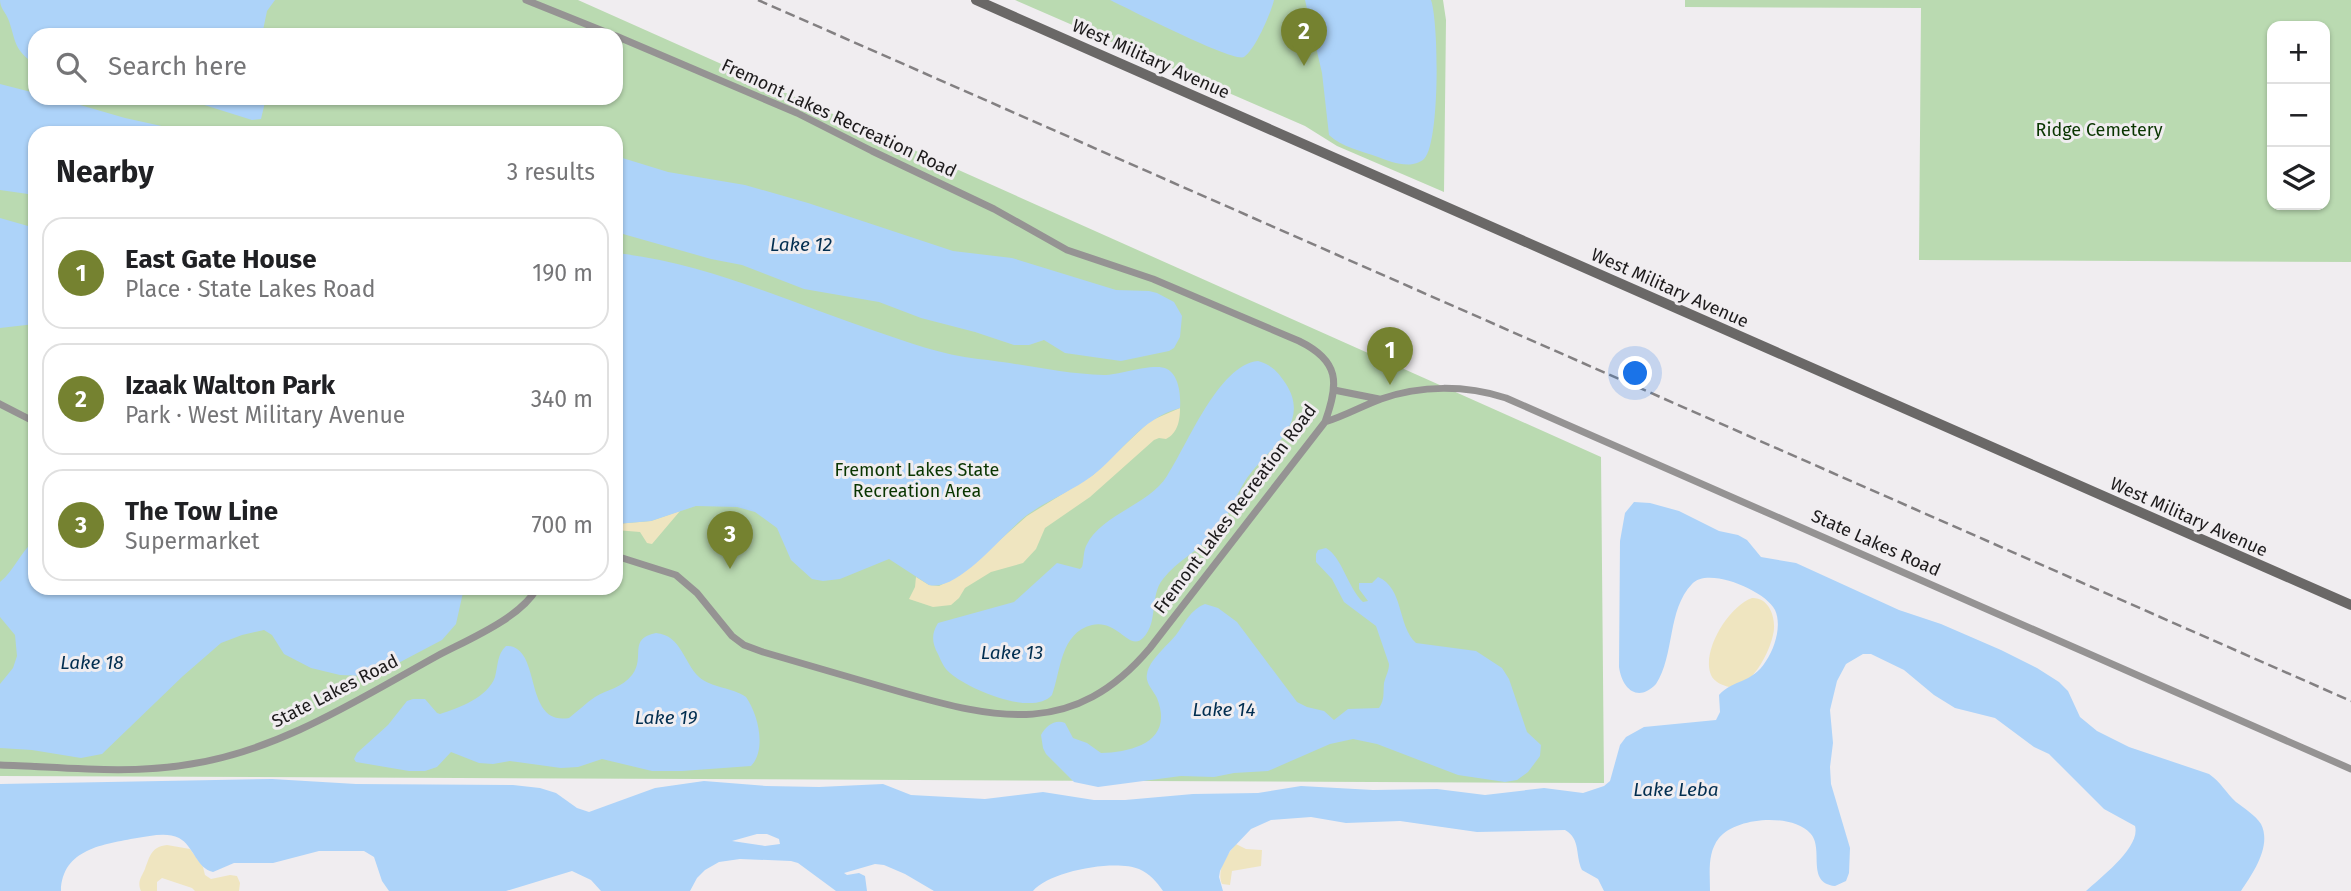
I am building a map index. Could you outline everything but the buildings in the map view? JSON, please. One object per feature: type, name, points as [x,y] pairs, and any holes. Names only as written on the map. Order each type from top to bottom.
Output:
[{"type":"main road","name":"West Military Avenue","points":[[976,0],[2351,605]]},
{"type":"street","name":"Fremont Lakes Recreation Road","points":[[526,0],[594,28]]},
{"type":"street","name":"Fremont Lakes Recreation Road","points":[[623,40],[797,113],[995,209],[1067,250],[1153,279],[1311,347],[1331,367],[1334,378],[1334,390],[1325,422],[1132,668],[1108,688],[1060,710],[1005,716],[960,709],[753,649],[740,643],[728,632],[683,580],[661,568],[623,558]]},
{"type":"street","name":"State Lakes Road","points":[[1325,422],[1379,400],[1411,392],[1454,388],[1484,391],[1514,401],[2351,769]]},
{"type":"street","name":"State Lakes Road","points":[[1334,390],[1379,400]]},
{"type":"street","points":[[0,404],[28,418]]},
{"type":"street","name":"State Lakes Road","points":[[0,765],[158,768],[203,762],[248,750],[324,719],[475,635],[524,604],[531,595]]},
{"type":"green space","name":"Fremont Lakes State Recreation Area","points":[[0,0],[578,0],[1601,457],[1604,783],[0,776]]},
{"type":"green space","points":[[1015,0],[1443,0],[1446,20],[1444,192],[1337,146],[1305,126]]},
{"type":"green space","name":"Ridge Cemetery","points":[[1685,0],[2351,0],[2351,262],[1919,260],[1921,8],[1685,7]]},
{"type":"sand","points":[[1180,408],[1179,422],[1173,433],[1166,439],[1154,440],[1090,497],[1045,528],[1036,549],[1023,563],[991,572],[965,588],[951,605],[933,607],[909,599],[916,577],[929,585],[939,586],[960,575],[1027,516],[1093,475],[1150,421]]},
{"type":"sand","points":[[680,511],[652,544],[647,543],[640,532],[623,531],[623,523],[651,521]]},
{"type":"sand","points":[[1752,598],[1763,601],[1771,610],[1773,635],[1764,658],[1753,675],[1745,682],[1729,687],[1718,683],[1712,677],[1710,654],[1726,620],[1734,610]]},
{"type":"sand","points":[[1236,844],[1246,849],[1262,850],[1261,866],[1232,871],[1230,885],[1222,884],[1221,868]]},
{"type":"sand","points":[[167,845],[190,849],[203,867],[205,875],[211,879],[237,876],[239,891],[195,891],[162,878],[157,882],[157,891],[141,891],[140,880],[150,856],[154,850]]},
{"type":"water","points":[[0,0],[275,0],[267,11],[263,28],[28,28],[28,58],[17,45]]},
{"type":"water","points":[[1110,0],[1274,0],[1258,39],[1244,57],[1236,57],[1202,44]]},
{"type":"water","points":[[1305,0],[1431,0],[1436,32],[1435,108],[1433,131],[1424,159],[1407,165],[1395,163],[1346,146],[1329,135],[1322,73]]},
{"type":"water","points":[[0,84],[28,91],[28,105],[80,105],[161,126],[28,126],[28,194],[0,190]]},
{"type":"water","points":[[204,105],[264,105],[261,119],[252,120]]},
{"type":"water","name":"Lake 12","points":[[623,158],[668,172],[745,185],[953,251],[1012,258],[1116,290],[1157,293],[1174,302],[1182,316],[1180,337],[1169,351],[1121,361],[1065,353],[1044,340],[1029,345],[1014,345],[921,318],[879,302],[804,289],[742,265],[623,234]]},
{"type":"water","points":[[0,218],[28,226],[28,325],[0,328]]},
{"type":"water","points":[[623,254],[715,274],[925,348],[951,354],[1056,371],[1104,375],[1161,367],[1171,372],[1177,381],[1180,408],[1166,413],[1143,428],[1092,476],[1027,515],[981,559],[941,585],[929,585],[889,559],[840,579],[812,579],[791,560],[777,528],[755,512],[737,507],[696,506],[651,521],[623,523]]},
{"type":"water","name":"Lake 13","points":[[1258,361],[1267,364],[1286,384],[1293,399],[1294,412],[1290,424],[1284,436],[1247,478],[1215,533],[1163,579],[1156,593],[1151,624],[1143,638],[1133,641],[1101,624],[1081,629],[1063,654],[1052,695],[1043,701],[1016,702],[985,693],[948,671],[934,642],[933,635],[938,623],[1014,602],[1057,563],[1080,569],[1084,551],[1093,535],[1159,486],[1217,391],[1243,366]]},
{"type":"water","name":"Lake Leba","points":[[1634,502],[1650,503],[1679,511],[1719,531],[1747,540],[1761,557],[1796,563],[1899,610],[1941,624],[2001,650],[2037,668],[2068,691],[2080,717],[2097,731],[2129,747],[2209,774],[2217,780],[2232,799],[2261,824],[2264,832],[2263,850],[2256,868],[2241,891],[2086,891],[2126,852],[2132,843],[2135,826],[2104,809],[2049,754],[2034,747],[1995,718],[1955,708],[1934,695],[1904,670],[1871,654],[1863,654],[1846,664],[1837,681],[1830,710],[1833,743],[1831,784],[1850,848],[1846,881],[1835,886],[1821,879],[1816,847],[1810,833],[1790,822],[1777,820],[1750,822],[1727,831],[1719,838],[1711,857],[1710,891],[1604,891],[1598,879],[1582,870],[1576,843],[1565,830],[1477,832],[1400,821],[1346,823],[1311,817],[1271,820],[1251,829],[1230,851],[1220,871],[1223,891],[1163,891],[1153,878],[1143,871],[1115,865],[1067,873],[1041,884],[1033,891],[934,891],[905,874],[875,864],[844,873],[859,873],[865,876],[867,891],[836,891],[798,863],[740,859],[719,862],[705,870],[690,891],[601,891],[591,880],[572,871],[506,891],[389,891],[382,881],[374,857],[364,851],[319,851],[273,863],[234,863],[213,872],[203,866],[179,838],[164,835],[111,843],[87,851],[69,866],[63,877],[61,891],[0,891],[0,784],[272,779],[356,784],[513,785],[556,793],[577,808],[589,812],[655,788],[704,781],[819,787],[883,784],[911,795],[985,799],[1043,792],[1094,800],[1125,800],[1193,794],[1258,793],[1301,786],[1373,790],[1437,789],[1485,795],[1544,788],[1583,793],[1604,786],[1610,781],[1620,745],[1626,737],[1644,727],[1716,720],[1720,712],[1719,695],[1761,668],[1777,636],[1775,610],[1760,595],[1723,579],[1700,579],[1692,584],[1684,595],[1675,619],[1666,660],[1656,684],[1649,690],[1637,693],[1627,687],[1619,667],[1620,541],[1625,513]],"holes":[[[767,834],[779,839],[780,844],[765,846],[732,841]]]},
{"type":"water","name":"Lake 18","points":[[28,547],[28,595],[462,595],[456,624],[442,640],[387,669],[364,676],[340,675],[311,668],[284,654],[272,635],[264,630],[221,643],[102,754],[81,758],[0,748],[0,684],[13,668],[17,656],[15,635],[0,617],[0,582]]},
{"type":"water","name":"Lake 14","points":[[1326,548],[1332,552],[1363,602],[1368,601],[1359,589],[1359,583],[1372,583],[1378,577],[1386,582],[1392,589],[1406,627],[1416,643],[1476,651],[1502,668],[1509,679],[1527,732],[1541,745],[1540,756],[1528,772],[1517,780],[1505,782],[1458,775],[1377,744],[1353,739],[1330,744],[1268,771],[1214,777],[1181,776],[1098,787],[1074,782],[1046,754],[1041,735],[1048,726],[1058,722],[1065,723],[1073,738],[1087,743],[1101,753],[1126,750],[1148,741],[1160,725],[1161,713],[1157,698],[1147,680],[1148,669],[1192,613],[1205,604],[1218,608],[1237,622],[1297,702],[1324,711],[1334,720],[1348,709],[1379,708],[1389,664],[1376,626],[1344,602],[1332,579],[1316,562],[1318,550]]},
{"type":"water","name":"Lake 19","points":[[656,633],[677,644],[694,671],[704,681],[746,697],[757,722],[760,741],[756,759],[751,766],[652,771],[602,759],[578,767],[561,768],[510,761],[479,763],[451,752],[437,767],[425,771],[409,771],[356,762],[354,759],[357,753],[388,725],[407,701],[425,699],[440,714],[480,696],[495,677],[499,656],[506,646],[517,649],[525,658],[538,698],[545,710],[554,717],[569,718],[595,697],[628,679],[638,662],[639,644],[647,636]]},
{"type":"railway","points":[[758,0],[2351,701]]},
{"type":"place","name":"Izaak Walton Park","points":[[1304,66]]},
{"type":"place","name":"East Gate House","points":[[1390,385]]},
{"type":"place","name":"The Tow Line","points":[[730,569]]}]
